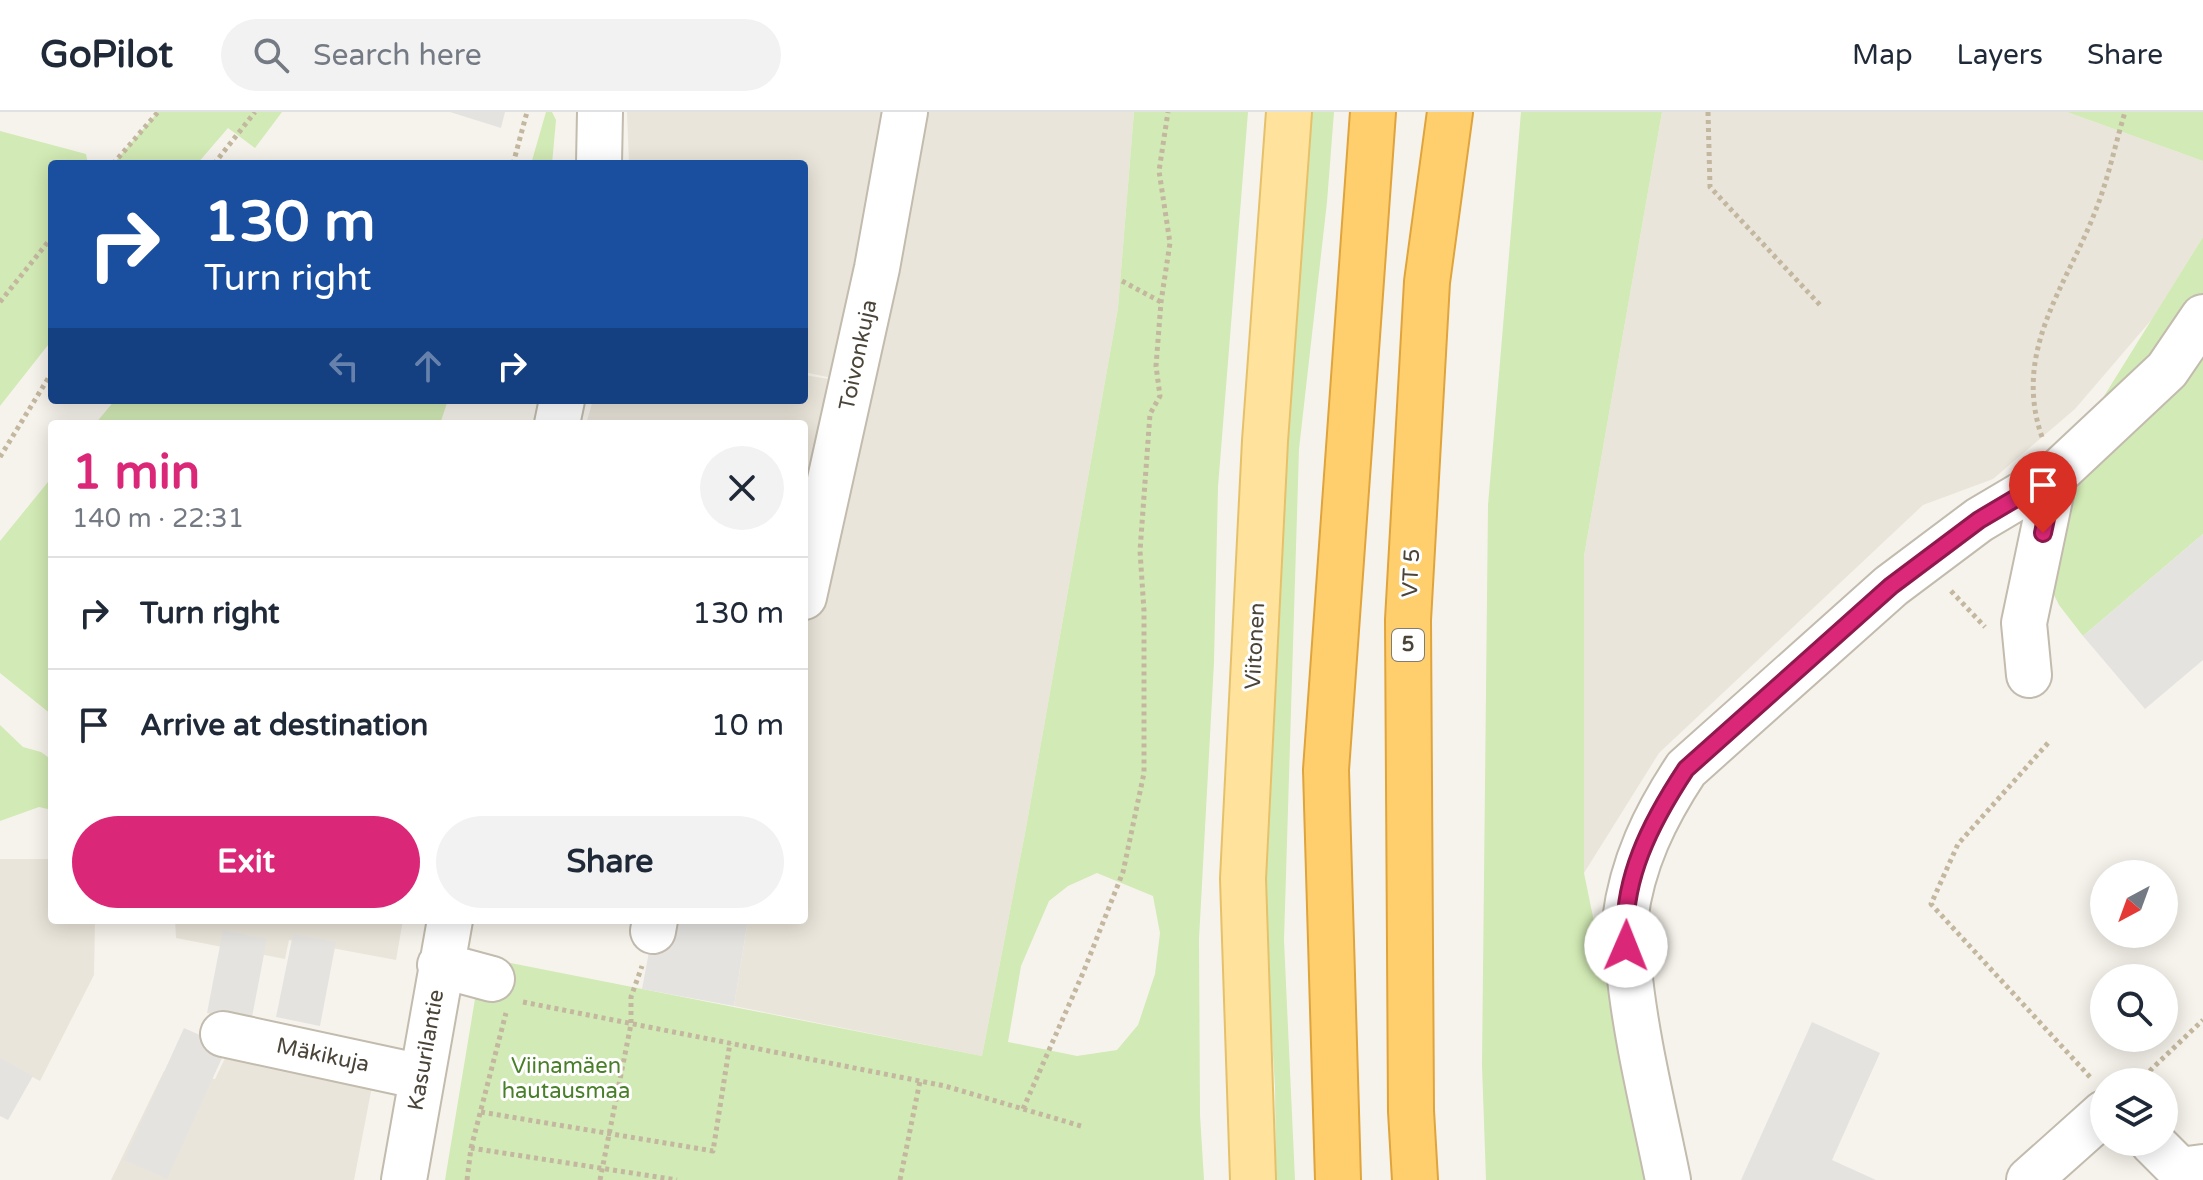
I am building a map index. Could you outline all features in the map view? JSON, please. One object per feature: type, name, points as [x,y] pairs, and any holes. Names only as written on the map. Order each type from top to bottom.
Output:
[{"type":"highway","points":[[1338,1180],[1326,770],[1373,112]]},
{"type":"highway","name":"VT 5","points":[[1415,1180],[1411,1111],[1408,620],[1427,282],[1450,112]]},
{"type":"main road","name":"Viitonen","points":[[1253,1180],[1243,879],[1265,441],[1289,112]]},
{"type":"street","points":[[599,160],[600,112]]},
{"type":"street","name":"Toivonkuja","points":[[808,579],[877,268],[905,112]]},
{"type":"street","points":[[1668,1180],[1631,992],[1624,924],[1637,862],[1662,806],[1686,769],[1891,586],[1979,520],[2055,475],[2167,370],[2203,317]]},
{"type":"street","points":[[2029,675],[2024,623],[2055,475]]},
{"type":"street","name":"Kasurilantie","points":[[404,1180],[449,924]]},
{"type":"street","points":[[440,965],[492,979]]},
{"type":"street","name":"Mäkikuja","points":[[223,1034],[422,1077]]},
{"type":"street","points":[[2029,1180],[2090,1109]]},
{"type":"street","points":[[2166,1156],[2180,1170],[2203,1167]]},
{"type":"path","points":[[116,160],[158,112]]},
{"type":"path","points":[[217,160],[255,112]]},
{"type":"path","points":[[514,160],[527,112]]},
{"type":"path","points":[[1023,1109],[1123,872],[1144,773],[1144,611],[1140,551],[1150,414],[1160,396],[1156,366],[1170,243],[1159,171],[1168,112]]},
{"type":"path","points":[[1708,112],[1710,187],[1820,305]]},
{"type":"path","points":[[2055,475],[2034,414],[2033,367],[2049,309],[2095,212],[2125,112]]},
{"type":"path","points":[[0,302],[48,242]]},
{"type":"path","points":[[1122,281],[1161,302]]},
{"type":"path","points":[[0,457],[48,379]]},
{"type":"path","points":[[1949,589],[1995,638]]},
{"type":"path","points":[[2048,743],[1958,844],[1931,904],[2090,1088]]},
{"type":"path","points":[[600,1180],[631,1024],[631,997],[654,926]]},
{"type":"path","points":[[467,1180],[471,1148],[510,1000],[920,1081],[1081,1126]]},
{"type":"path","points":[[2153,1068],[2203,1020]]},
{"type":"path","points":[[481,1112],[713,1151],[730,1043]]},
{"type":"path","points":[[900,1180],[920,1081]]},
{"type":"path","points":[[471,1148],[677,1180]]},
{"type":"shaded area","points":[[450,112],[505,112],[501,128]]},
{"type":"shaded area","points":[[627,112],[1134,112],[1118,308],[1026,828],[982,1056],[734,1006],[747,924],[808,924],[808,420],[587,420],[592,404],[808,404],[808,376],[855,383],[808,373],[808,160],[629,160]]},
{"type":"shaded area","points":[[1662,112],[2067,112],[2203,161],[2203,237],[2153,318],[2075,409],[1993,479],[1923,505],[1659,753],[1584,873],[1584,556]]},
{"type":"shaded area","points":[[2203,534],[2203,660],[2145,709],[2083,636]]},
{"type":"shaded area","points":[[0,859],[48,859],[48,924],[95,924],[94,975],[40,1081],[0,1060]]},
{"type":"shaded area","points":[[175,924],[402,924],[396,960],[289,940],[285,959],[176,938]]},
{"type":"shaded area","points":[[654,924],[747,924],[734,1006],[642,989]]},
{"type":"shaded area","points":[[223,930],[267,939],[251,1022],[207,1013]]},
{"type":"shaded area","points":[[293,934],[336,942],[320,1026],[276,1017]]},
{"type":"shaded area","points":[[1812,1022],[1880,1053],[1832,1160],[1876,1180],[1741,1180]]},
{"type":"shaded area","points":[[184,1028],[227,1047],[167,1179],[124,1160]]},
{"type":"shaded area","points":[[230,1048],[374,1076],[354,1180],[111,1180],[164,1071],[215,1079]]},
{"type":"shaded area","points":[[0,1058],[33,1076],[8,1120],[0,1116]]},
{"type":"green space","points":[[158,112],[282,112],[255,148],[228,128],[200,160],[116,160]]},
{"type":"green space","points":[[546,112],[552,112],[556,120],[552,160],[532,160]]},
{"type":"green space","name":"Viinamäen hautausmaa","points":[[1134,112],[1248,112],[1218,487],[1214,662],[1199,939],[1200,1115],[1204,1180],[445,1180],[479,975],[485,958],[982,1056],[1026,828],[1118,308]],"holes":[[[1097,873],[1153,896],[1160,933],[1155,974],[1138,1025],[1117,1050],[1077,1056],[1008,1042],[1021,966],[1049,901],[1068,886]]]},
{"type":"green space","points":[[1310,112],[1334,112],[1299,449],[1284,940],[1295,1180],[1276,1180],[1275,1086],[1261,860],[1274,587]]},
{"type":"green space","points":[[1521,112],[1662,112],[1584,556],[1584,873],[1647,1180],[1486,1180],[1482,1065],[1488,505]]},
{"type":"green space","points":[[2067,112],[2203,112],[2203,161]]},
{"type":"green space","points":[[0,131],[86,154],[87,160],[48,160],[48,345],[0,406]]},
{"type":"green space","points":[[2203,237],[2203,534],[2083,636],[2059,605],[2037,561],[2055,475]]},
{"type":"green space","points":[[112,404],[447,404],[441,420],[98,420]]},
{"type":"green space","points":[[48,482],[48,712],[0,673],[0,541]]},
{"type":"green space","points":[[0,725],[23,747],[48,757],[48,809],[39,807],[0,821]]},
{"type":"route","points":[[1626,946],[1624,924],[1633,874],[1641,850],[1662,806],[1686,769],[1891,586],[1979,520],[2055,475],[2043,533]]}]
